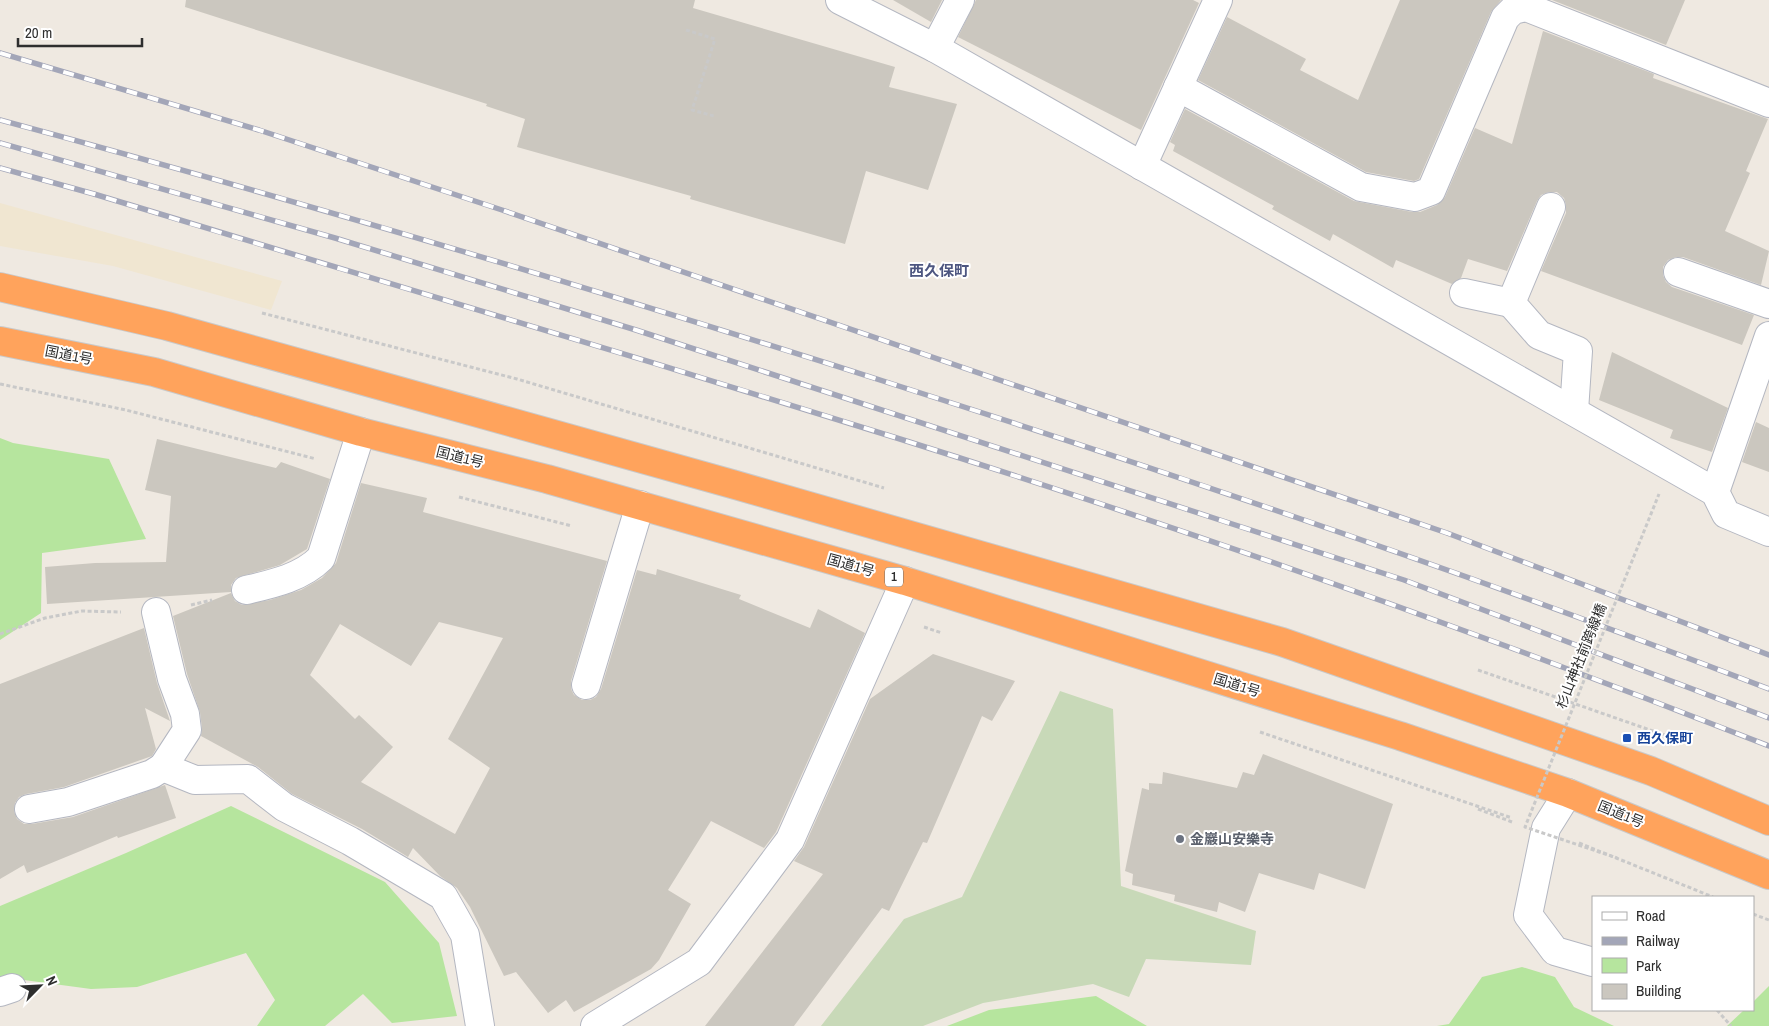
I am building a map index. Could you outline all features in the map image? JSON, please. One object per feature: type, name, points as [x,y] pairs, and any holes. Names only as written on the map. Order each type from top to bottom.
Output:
[{"type":"highway","points":[[0,287],[186,331],[732,484],[1282,642],[1651,771],[1769,821]]},
{"type":"highway","name":"国道1号","points":[[0,341],[154,372],[361,432],[547,479],[905,580],[1400,736],[1568,793],[1769,875]]},
{"type":"street","points":[[840,0],[936,48],[1574,411],[1714,492],[1726,514],[1769,532]]},
{"type":"street","points":[[936,48],[960,0]]},
{"type":"street","points":[[1142,166],[1218,0]]},
{"type":"street","points":[[1178,87],[1361,187],[1415,197],[1431,191],[1505,18],[1513,10],[1526,7],[1769,103]]},
{"type":"street","points":[[1511,303],[1551,206]]},
{"type":"street","points":[[1678,272],[1769,304]]},
{"type":"street","points":[[1464,293],[1511,303],[1539,335],[1578,351],[1574,411]]},
{"type":"street","points":[[1714,492],[1769,336]]},
{"type":"street","points":[[246,590],[277,582],[302,572],[311,568],[321,558],[361,432]]},
{"type":"street","points":[[586,685],[640,505]]},
{"type":"street","points":[[595,1026],[699,962],[790,840],[905,580]]},
{"type":"street","points":[[29,809],[68,802],[152,774],[163,767],[187,730],[185,714],[172,679],[156,612]]},
{"type":"street","points":[[163,767],[195,780],[248,778],[284,807],[350,841],[443,896],[465,935],[480,1026]]},
{"type":"street","points":[[1568,793],[1546,828],[1528,915],[1555,951],[1592,962]]},
{"type":"path","points":[[686,30],[715,39],[692,110],[714,116]]},
{"type":"path","name":"杉山神社前跨線橋","points":[[1524,827],[1659,494]]},
{"type":"path","points":[[0,634],[45,618]]},
{"type":"path","points":[[1491,674],[1575,701],[1658,732]]},
{"type":"path","points":[[1444,796],[1524,827],[1617,858],[1615,857]]},
{"type":"path","points":[[1754,914],[1769,920]]},
{"type":"path","points":[[1718,1011],[1731,1026]]},
{"type":"shaded area","points":[[0,203],[282,281],[271,310],[113,266],[0,246]]},
{"type":"green space","points":[[0,438],[13,443],[109,459],[146,539],[42,553],[41,613],[0,640]]},
{"type":"green space","points":[[1060,691],[1113,709],[1121,886],[1256,931],[1251,965],[1146,959],[1129,997],[1093,984],[983,1003],[923,1026],[821,1026],[904,919],[962,897]]},
{"type":"green space","points":[[231,806],[385,882],[439,943],[457,1016],[392,1023],[363,994],[325,1026],[257,1026],[275,1000],[246,953],[137,987],[91,989],[9,978],[0,981],[0,906]]},
{"type":"green space","points":[[1522,967],[1555,977],[1574,1007],[1614,1026],[1437,1026],[1449,1024],[1482,977]]},
{"type":"green space","points":[[1769,986],[1769,1026],[1727,1026],[1743,1011],[1754,1011],[1754,1001]]},
{"type":"green space","points":[[1096,996],[1147,1026],[947,1026],[989,1010]]},
{"type":"building","points":[[186,0],[695,0],[693,8],[895,67],[889,87],[957,104],[928,190],[866,171],[845,244],[690,199],[691,196],[517,147],[525,119],[486,106],[487,104],[185,7]]},
{"type":"building","points":[[893,0],[942,0],[931,22]]},
{"type":"building","points":[[976,0],[1193,0],[1199,3],[1141,130],[958,37]]},
{"type":"building","points":[[1400,0],[1501,0],[1491,12],[1419,179],[1414,181],[1366,172],[1198,80],[1227,17],[1306,59],[1300,70],[1358,100]]},
{"type":"building","points":[[1552,0],[1685,0],[1666,45]]},
{"type":"building","points":[[1543,31],[1654,74],[1653,78],[1768,119],[1746,171],[1750,173],[1725,231],[1769,251],[1761,285],[1683,257],[1668,260],[1663,267],[1663,275],[1666,282],[1672,287],[1754,315],[1742,345],[1541,271],[1566,213],[1564,198],[1557,192],[1541,195],[1537,201],[1507,271],[1468,259],[1461,278],[1452,284],[1396,260],[1393,268],[1333,234],[1330,241],[1272,209],[1274,206],[1173,151],[1175,145],[1170,142],[1185,109],[1354,201],[1420,212],[1437,205],[1445,197],[1475,128],[1512,144]]},
{"type":"building","points":[[1612,352],[1728,408],[1712,452],[1670,438],[1673,430],[1599,400]]},
{"type":"building","points":[[1756,422],[1769,428],[1769,472],[1742,462]]},
{"type":"building","points":[[157,439],[276,468],[281,462],[330,479],[307,549],[280,565],[236,578],[231,585],[231,592],[47,604],[45,567],[95,563],[166,562],[171,496],[145,490]]},
{"type":"building","points":[[361,483],[427,498],[423,512],[607,561],[571,681],[571,689],[574,695],[582,700],[590,700],[596,697],[601,689],[637,570],[656,575],[657,569],[741,595],[739,599],[810,628],[818,609],[865,633],[776,832],[764,848],[711,821],[668,890],[691,904],[659,960],[651,969],[574,1012],[566,1000],[548,1013],[516,972],[504,976],[470,907],[457,888],[440,876],[413,848],[408,857],[362,829],[292,794],[258,767],[201,736],[200,712],[187,674],[173,616],[231,593],[235,601],[242,605],[270,600],[301,590],[322,578],[336,563]],"holes":[[[439,622],[503,638],[448,739],[490,768],[455,834],[361,782],[393,747],[359,715],[355,719],[310,675],[340,624],[411,666]]]},
{"type":"building","points":[[144,628],[157,683],[170,721],[145,708],[156,749],[152,756],[64,787],[26,794],[19,797],[15,803],[14,811],[17,819],[24,824],[73,817],[165,785],[176,818],[118,838],[117,836],[27,873],[24,865],[0,879],[0,684]]},
{"type":"building","points":[[933,654],[1015,681],[992,721],[982,716],[927,843],[923,842],[889,911],[882,908],[794,1026],[705,1026],[823,874],[794,861],[804,847],[870,699]]},
{"type":"building","points":[[1263,754],[1393,804],[1365,889],[1319,873],[1314,890],[1259,873],[1245,912],[1219,902],[1217,912],[1174,901],[1175,895],[1132,885],[1133,874],[1125,871],[1142,788],[1149,790],[1149,783],[1162,784],[1163,772],[1237,788],[1243,772],[1254,775]]},
{"type":"railway","points":[[0,53],[259,130],[502,210],[1447,533],[1769,655]]},
{"type":"railway","points":[[0,120],[454,249],[680,317],[905,388],[1339,532],[1662,648],[1769,689]]},
{"type":"railway","points":[[0,143],[335,238],[636,330],[1404,580],[1769,718]]},
{"type":"railway","points":[[0,168],[94,194],[598,346],[1010,474],[1228,547],[1446,624],[1769,746]]},
{"type":"place","name":"西久保町","points":[[1627,738]]},
{"type":"place","name":"金巖山安樂寺","points":[[1180,839]]},
{"type":"district","name":"西久保町","points":[[939,271]]}]
